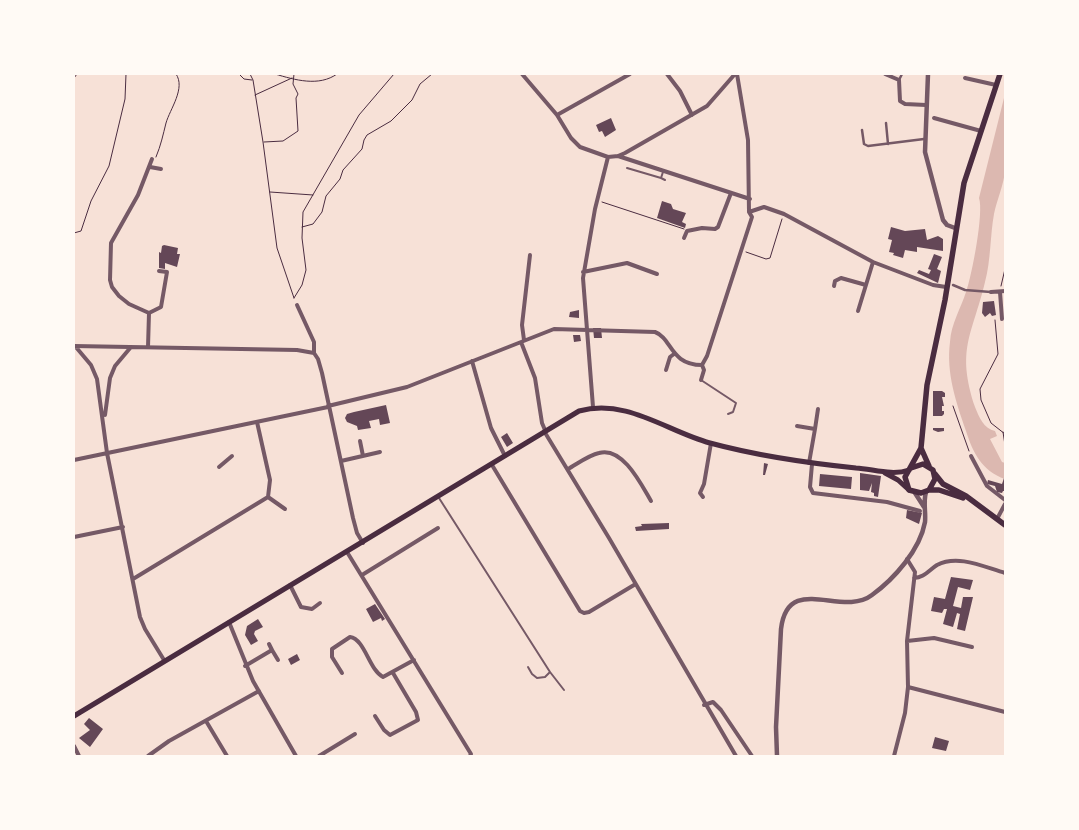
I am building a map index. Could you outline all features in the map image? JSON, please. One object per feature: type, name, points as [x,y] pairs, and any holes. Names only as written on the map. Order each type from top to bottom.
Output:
[{"type":"main road","points":[[912,491],[905,478],[921,448],[927,385],[964,183],[1000,74]]},
{"type":"main road","points":[[74,716],[164,660],[439,498],[543,431],[579,411],[593,407],[611,407],[634,413],[711,443],[811,464],[882,471],[910,469],[919,464],[931,468],[943,484],[974,502],[1005,525]]},
{"type":"main road","points":[[921,448],[935,479],[927,491]]},
{"type":"main road","points":[[882,471],[912,491],[939,490],[974,502]]},
{"type":"street","points":[[522,74],[557,115],[571,138],[580,147],[608,157],[618,156],[664,170],[750,199]]},
{"type":"street","points":[[557,115],[630,74]]},
{"type":"street","points":[[667,74],[680,91],[692,115]]},
{"type":"street","points":[[618,156],[707,106],[736,74]]},
{"type":"street","points":[[701,380],[703,367],[752,225],[752,217],[748,212],[750,199],[748,140],[736,74]]},
{"type":"street","points":[[884,74],[899,80]]},
{"type":"street","points":[[902,74],[899,80],[900,101],[905,104],[926,105]]},
{"type":"street","points":[[928,74],[925,152],[943,220],[946,226],[955,228]]},
{"type":"street","points":[[965,78],[996,85]]},
{"type":"street","points":[[934,118],[981,131]]},
{"type":"street","points":[[886,123],[888,144]]},
{"type":"street","points":[[862,130],[864,144],[868,146],[924,139]]},
{"type":"street","points":[[593,407],[583,272],[597,200],[608,157]]},
{"type":"street","points":[[149,313],[129,304],[112,287],[111,243],[138,194],[152,159]]},
{"type":"street","points":[[150,167],[161,169]]},
{"type":"street","points":[[684,238],[687,231],[702,228],[715,229],[718,227],[731,193]]},
{"type":"street","points":[[748,212],[764,207],[784,214],[873,262],[933,285],[946,287]]},
{"type":"street","points":[[530,255],[522,341],[534,378],[543,431],[568,469],[736,756]]},
{"type":"street","points":[[858,311],[873,262]]},
{"type":"street","points":[[583,272],[627,263],[657,274]]},
{"type":"street","points":[[149,313],[161,306],[166,272],[159,271]]},
{"type":"street","points":[[834,286],[835,281],[841,278],[866,285]]},
{"type":"street","points":[[953,285],[965,290],[1003,291],[1002,319]]},
{"type":"street","points":[[297,305],[314,342],[314,353],[320,364],[357,533],[363,543]]},
{"type":"street","points":[[148,347],[149,313]]},
{"type":"street","points":[[74,460],[257,422],[407,387],[554,329],[655,332],[660,334],[674,354],[703,367]]},
{"type":"street","points":[[74,346],[298,350],[314,353]]},
{"type":"street","points":[[74,346],[92,365],[97,379],[107,453],[142,622],[164,660]]},
{"type":"street","points":[[104,422],[110,378],[115,366],[131,347]]},
{"type":"street","points":[[666,370],[670,357],[674,354]]},
{"type":"street","points":[[472,361],[491,428],[505,456]]},
{"type":"street","points":[[818,409],[811,464],[810,487],[813,493],[886,502],[922,509]]},
{"type":"street","points":[[257,422],[270,480],[268,497]]},
{"type":"street","points":[[797,426],[815,429]]},
{"type":"street","points":[[360,441],[363,456]]},
{"type":"street","points":[[703,497],[700,493],[704,484],[711,443]]},
{"type":"street","points":[[341,461],[380,452]]},
{"type":"street","points":[[568,469],[600,452],[607,453],[630,467],[651,501]]},
{"type":"street","points":[[219,467],[232,456]]},
{"type":"street","points":[[971,456],[987,486],[1005,500]]},
{"type":"street","points":[[492,465],[580,611],[584,613],[589,612],[634,584]]},
{"type":"street","points":[[912,491],[922,509]]},
{"type":"street","points":[[777,756],[775,735],[779,658],[782,620],[786,609],[794,602],[807,599],[853,602],[866,599],[907,559],[923,529],[922,509],[927,491]]},
{"type":"street","points":[[268,497],[285,508]]},
{"type":"street","points":[[133,579],[268,497]]},
{"type":"street","points":[[906,507],[907,502]]},
{"type":"street","points":[[997,519],[1005,504]]},
{"type":"street","points":[[74,537],[123,527]]},
{"type":"street","points":[[362,575],[438,528]]},
{"type":"street","points":[[433,531],[436,537]]},
{"type":"street","points":[[402,550],[405,555]]},
{"type":"street","points":[[347,552],[471,755]]},
{"type":"street","points":[[894,756],[905,713],[908,687],[908,641],[914,569],[907,559]]},
{"type":"street","points":[[914,578],[922,577],[936,566],[954,561],[967,562],[1005,573]]},
{"type":"street","points":[[290,585],[301,607],[308,610],[320,603]]},
{"type":"street","points":[[315,607],[319,611]]},
{"type":"street","points":[[229,622],[246,666],[296,756]]},
{"type":"street","points":[[342,673],[331,654],[332,649],[342,641],[353,637],[358,641],[377,674],[383,677],[414,660]]},
{"type":"street","points":[[908,641],[934,638],[972,647]]},
{"type":"street","points":[[269,644],[278,660]]},
{"type":"street","points":[[246,666],[272,650]]},
{"type":"street","points":[[335,673],[339,668]]},
{"type":"street","points":[[375,716],[377,723],[390,736],[418,720],[418,715],[393,673]]},
{"type":"street","points":[[908,687],[1005,712]]},
{"type":"street","points":[[148,756],[169,741],[259,691]]},
{"type":"street","points":[[704,704],[713,702],[721,710],[752,756]]},
{"type":"street","points":[[206,721],[227,756]]},
{"type":"street","points":[[319,756],[355,734]]},
{"type":"street","points":[[74,746],[79,756]]},
{"type":"lane","points":[[627,168],[665,180]]},
{"type":"lane","points":[[661,178],[664,170]]},
{"type":"lane","points":[[701,380],[736,404],[735,410],[728,414]]},
{"type":"lane","points":[[439,498],[550,672],[564,690]]},
{"type":"lane","points":[[528,667],[537,678],[545,677],[550,672]]},
{"type":"path","points":[[74,78],[77,74]]},
{"type":"path","points":[[74,233],[81,231],[91,201],[110,166],[125,99],[126,74]]},
{"type":"path","points":[[152,159],[155,159],[161,146],[167,120],[175,101],[179,80],[176,74]]},
{"type":"path","points":[[238,74],[244,79],[253,80]]},
{"type":"path","points":[[250,74],[253,80],[264,142],[277,248],[294,298],[302,285],[306,270],[302,227],[303,212],[359,115],[394,74]]},
{"type":"path","points":[[275,74],[314,81],[329,79],[337,74]]},
{"type":"path","points":[[264,142],[283,141],[298,131],[296,98],[298,94],[293,77],[294,74]]},
{"type":"path","points":[[302,227],[313,224],[322,212],[326,196],[340,179],[343,170],[362,149],[364,140],[368,135],[391,122],[416,94],[420,84],[432,74]]},
{"type":"path","points":[[255,95],[293,77]]},
{"type":"path","points":[[269,192],[284,192],[303,196],[311,196],[315,193]]},
{"type":"path","points":[[597,200],[687,231]]},
{"type":"path","points":[[743,251],[766,259],[770,258],[784,214]]},
{"type":"path","points":[[1003,291],[1005,269]]},
{"type":"path","points":[[996,320],[998,354],[980,389],[981,400],[991,423],[1005,434]]},
{"type":"path","points":[[953,406],[971,456]]},
{"type":"path","points":[[1003,431],[1005,445]]},
{"type":"shaded area","points":[[1005,94],[1006,151],[1004,176],[994,214],[987,274],[971,330],[966,356],[969,387],[975,407],[985,425],[995,431],[997,436],[990,439],[1002,462],[1005,463],[1005,479],[997,476],[984,466],[975,454],[953,387],[949,354],[952,329],[966,292],[971,272],[979,229],[979,198]]},
{"type":"building","points":[[611,118],[616,130],[605,137],[602,131],[599,132],[596,125]]},
{"type":"building","points":[[662,201],[671,204],[673,209],[686,213],[682,222],[686,224],[685,228],[657,218]]},
{"type":"building","points":[[891,227],[905,231],[925,229],[927,240],[938,236],[943,239],[943,251],[917,247],[917,252],[905,250],[903,258],[893,255],[894,253],[889,252],[892,240],[888,239]]},
{"type":"building","points":[[162,246],[178,248],[177,254],[180,254],[177,267],[165,263],[165,269],[159,268],[159,252],[161,253]]},
{"type":"building","points":[[934,254],[942,257],[937,269],[941,271],[938,283],[917,273],[919,270],[929,274],[931,270],[928,269]]},
{"type":"building","points":[[994,301],[996,315],[992,316],[990,313],[985,317],[982,313],[983,302]]},
{"type":"building","points":[[579,310],[579,318],[569,317],[570,312]]},
{"type":"building","points":[[593,328],[601,328],[602,338],[594,338]]},
{"type":"building","points":[[573,335],[580,335],[581,341],[574,342]]},
{"type":"building","points":[[933,391],[945,393],[945,397],[942,397],[944,406],[942,406],[942,411],[944,411],[944,414],[942,416],[933,416]]},
{"type":"building","points":[[386,405],[390,423],[380,425],[379,419],[369,421],[371,428],[358,430],[357,426],[347,422],[345,418],[347,414]]},
{"type":"building","points":[[933,428],[944,428],[944,431],[938,432],[933,430]]},
{"type":"building","points":[[507,433],[513,443],[507,447],[501,437]]},
{"type":"building","points":[[764,463],[768,464],[765,475],[763,475]]},
{"type":"building","points":[[860,473],[881,476],[878,497],[874,496],[874,493],[871,492],[872,483],[869,491],[860,490]]},
{"type":"building","points":[[820,474],[852,477],[851,489],[819,486]]},
{"type":"building","points":[[1004,478],[1005,491],[1002,493],[997,492],[995,486],[987,484],[988,480],[1002,484]]},
{"type":"building","points":[[907,510],[922,513],[919,524],[906,518]]},
{"type":"building","points":[[669,523],[669,529],[636,531],[635,527],[642,526],[641,524]]},
{"type":"building","points":[[951,577],[973,580],[970,590],[958,587],[953,606],[961,608],[963,597],[973,597],[965,631],[957,629],[960,614],[957,613],[953,627],[943,624],[947,609],[944,609],[942,613],[931,611],[934,597],[945,599]]},
{"type":"building","points":[[375,604],[385,619],[382,621],[381,618],[373,622],[366,609]]},
{"type":"building","points":[[258,619],[263,627],[255,631],[254,634],[258,641],[251,645],[245,635],[247,626]]},
{"type":"building","points":[[297,654],[300,660],[291,665],[288,659]]},
{"type":"building","points":[[89,718],[103,729],[90,747],[79,738],[90,730],[84,724]]},
{"type":"building","points":[[935,737],[949,741],[946,751],[932,748]]}]
